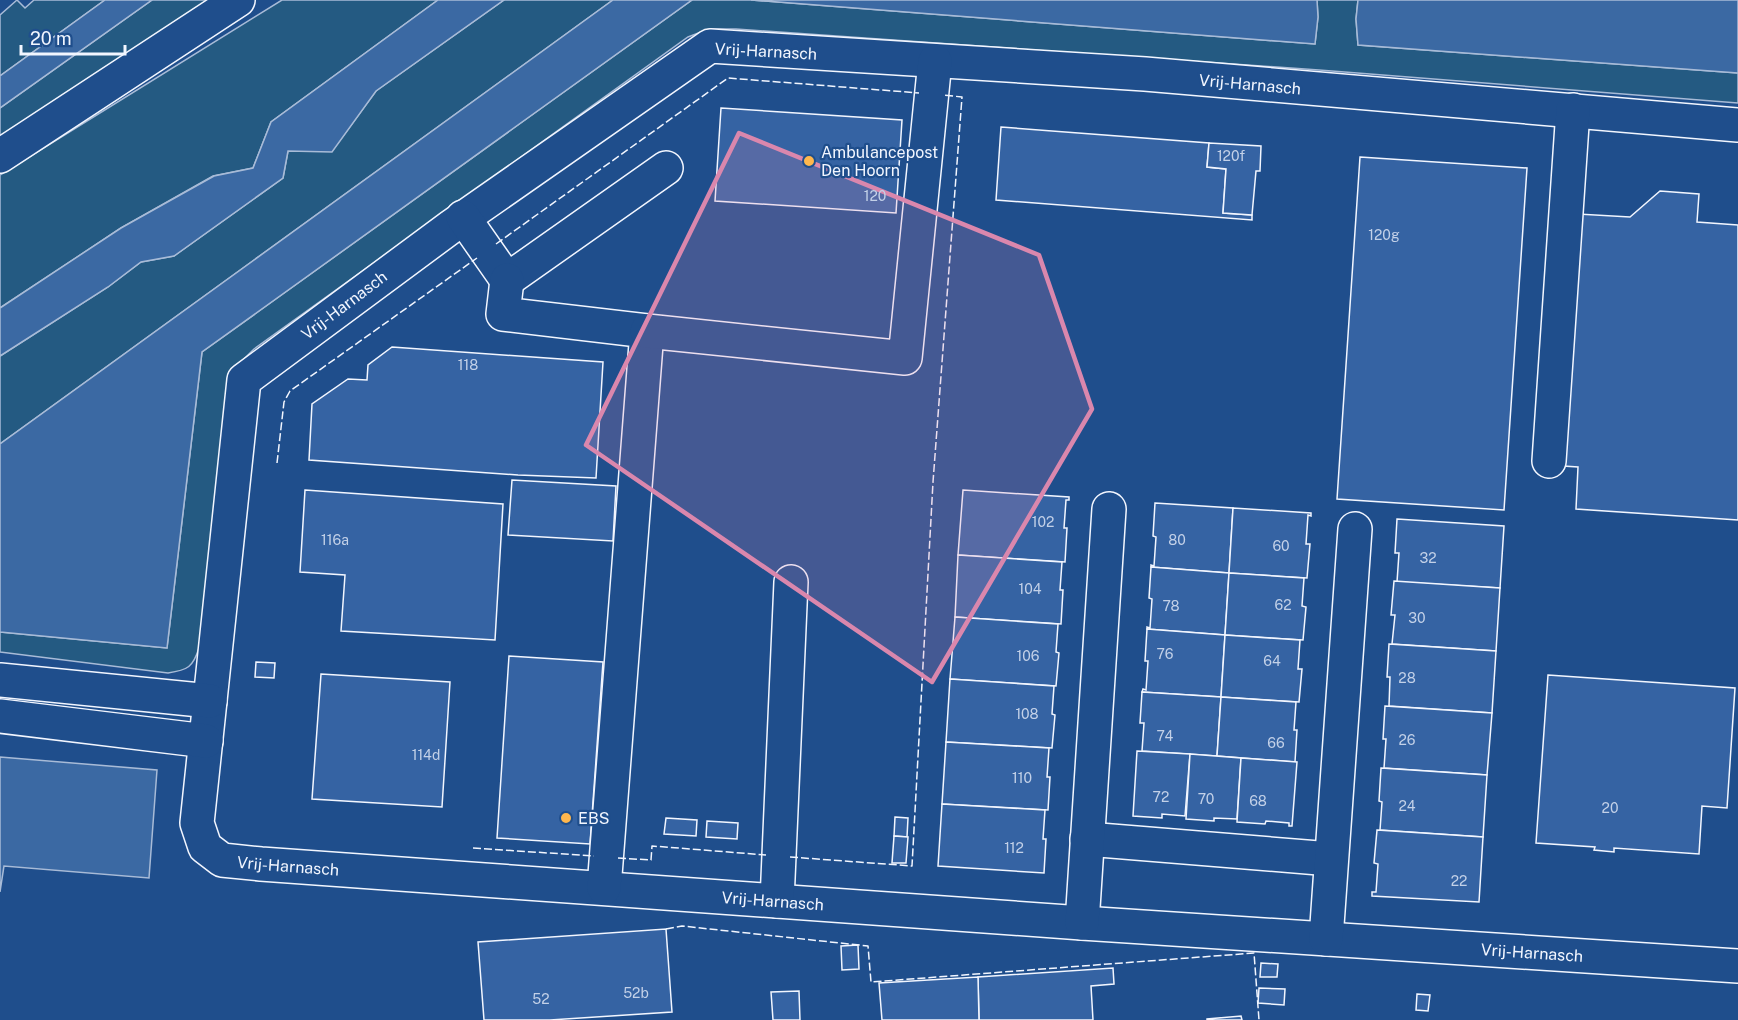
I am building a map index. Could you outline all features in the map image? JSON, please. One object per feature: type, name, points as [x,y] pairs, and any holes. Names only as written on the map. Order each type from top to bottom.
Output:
[{"type":"main road","points":[[0,156],[238,0]]},
{"type":"main road","name":"Vrij-Harnasch","points":[[1738,124],[1145,74],[710,46],[463,217],[244,380],[197,823],[205,847],[222,860],[1082,923],[1738,966]]},
{"type":"main road","points":[[463,217],[507,280],[503,314],[905,358],[935,61]]},
{"type":"main road","points":[[1549,460],[1573,110]]},
{"type":"main road","points":[[507,280],[666,168]]},
{"type":"main road","points":[[604,888],[647,331]]},
{"type":"main road","points":[[1082,923],[1109,508]]},
{"type":"main road","points":[[1326,939],[1355,529]]},
{"type":"main road","points":[[777,901],[791,582]]},
{"type":"main road","points":[[0,680],[210,701]]},
{"type":"main road","points":[[0,716],[206,741]]},
{"type":"main road","points":[[1088,839],[1331,859]]},
{"type":"highlighted area","points":[[739,133],[1039,255],[1092,409],[932,682],[586,445]]},
{"type":"shaded area","points":[[17,0],[25,8],[34,0],[105,0],[0,76],[0,15]]},
{"type":"shaded area","points":[[105,0],[152,0],[0,108],[0,76]]},
{"type":"shaded area","points":[[152,0],[209,0],[0,140],[0,108]]},
{"type":"shaded area","points":[[282,0],[438,0],[271,122],[253,168],[213,176],[121,228],[0,308],[0,175]]},
{"type":"shaded area","points":[[438,0],[504,0],[376,91],[332,152],[288,151],[283,178],[174,256],[141,262],[108,287],[0,356],[0,308],[121,228],[214,176],[253,168],[271,122]]},
{"type":"shaded area","points":[[504,0],[613,0],[0,444],[0,356],[108,287],[141,262],[174,256],[283,178],[288,151],[332,151],[376,91]]},
{"type":"shaded area","points":[[613,0],[692,0],[202,352],[167,648],[0,632],[0,444]]},
{"type":"shaded area","points":[[692,0],[751,0],[1315,44],[1317,0],[1358,0],[1356,19],[1358,45],[1738,73],[1738,103],[1319,70],[736,29],[709,29],[688,37],[254,349],[241,362],[229,390],[199,648],[189,666],[168,673],[0,652],[0,632],[167,648],[202,352]]},
{"type":"shaded area","points":[[751,0],[1317,0],[1318,17],[1315,44]]},
{"type":"shaded area","points":[[1358,0],[1738,0],[1738,73],[1358,45],[1356,19]]},
{"type":"shaded area","points":[[0,757],[157,770],[149,878],[4,866],[0,892]]},
{"type":"building","name":"Ambulancepost Den Hoorn","points":[[721,108],[902,120],[896,213],[715,201]]},
{"type":"building","points":[[1001,127],[1209,143],[1207,167],[1226,169],[1223,213],[1252,215],[1252,220],[996,200]]},
{"type":"building","points":[[1209,143],[1261,146],[1260,171],[1256,171],[1252,215],[1223,213],[1226,169],[1207,167]]},
{"type":"building","points":[[1360,157],[1527,168],[1504,510],[1337,499]]},
{"type":"building","points":[[1660,191],[1699,194],[1697,222],[1738,225],[1738,520],[1576,509],[1578,467],[1563,466],[1578,214],[1630,217]]},
{"type":"building","points":[[392,347],[603,362],[596,478],[518,475],[309,460],[312,404],[348,379],[367,380],[368,365]]},
{"type":"building","points":[[512,480],[616,486],[613,541],[508,535]]},
{"type":"building","points":[[305,490],[503,504],[495,640],[341,631],[345,575],[300,572]]},
{"type":"building","points":[[963,490],[1069,497],[1069,500],[1066,500],[1064,528],[1067,528],[1065,562],[958,555]]},
{"type":"building","points":[[1155,503],[1233,508],[1229,573],[1151,567],[1151,565],[1154,566],[1156,537],[1153,536]]},
{"type":"building","points":[[1233,508],[1311,513],[1311,516],[1308,515],[1306,544],[1310,544],[1307,578],[1229,573]]},
{"type":"building","points":[[1397,519],[1504,526],[1500,588],[1397,582],[1399,553],[1395,553]]},
{"type":"building","points":[[958,555],[1062,562],[1061,624],[955,617]]},
{"type":"building","points":[[1151,567],[1229,573],[1225,635],[1147,629],[1147,627],[1150,628],[1152,599],[1149,598]]},
{"type":"building","points":[[1229,573],[1304,578],[1302,606],[1306,607],[1303,640],[1225,635]]},
{"type":"building","points":[[1394,581],[1500,588],[1496,651],[1392,644],[1395,615],[1391,615]]},
{"type":"building","points":[[955,617],[1058,624],[1056,652],[1059,653],[1056,686],[950,679]]},
{"type":"building","points":[[1147,629],[1225,635],[1221,697],[1142,692],[1143,689],[1146,690]]},
{"type":"building","points":[[1225,635],[1300,640],[1298,669],[1302,669],[1299,702],[1221,697]]},
{"type":"building","points":[[1389,644],[1496,651],[1492,713],[1389,706],[1390,677],[1387,677]]},
{"type":"building","points":[[509,656],[603,662],[590,844],[497,838]]},
{"type":"building","points":[[256,662],[275,663],[274,678],[255,677]]},
{"type":"building","points":[[321,674],[450,682],[442,807],[312,799]]},
{"type":"building","points":[[1548,675],[1735,688],[1727,808],[1702,806],[1699,854],[1614,848],[1614,852],[1594,850],[1595,847],[1536,843]]},
{"type":"building","points":[[950,679],[1054,686],[1052,714],[1055,715],[1052,748],[946,742]]},
{"type":"building","points":[[1142,692],[1221,697],[1217,756],[1142,751],[1144,723],[1140,723]]},
{"type":"building","points":[[1221,697],[1296,702],[1295,762],[1217,756]]},
{"type":"building","points":[[1385,706],[1492,713],[1487,775],[1384,768]]},
{"type":"building","points":[[946,742],[1049,748],[1048,810],[942,804]]},
{"type":"building","points":[[1137,751],[1190,754],[1185,816],[1162,814],[1162,818],[1133,816]]},
{"type":"building","points":[[1190,754],[1241,758],[1237,819],[1214,818],[1214,821],[1186,819]]},
{"type":"building","points":[[1241,758],[1297,762],[1292,826],[1289,826],[1289,823],[1266,821],[1265,824],[1237,822]]},
{"type":"building","points":[[1381,768],[1487,775],[1483,837],[1380,830]]},
{"type":"building","points":[[942,804],[1045,810],[1044,873],[938,866]]},
{"type":"building","points":[[895,817],[908,818],[907,837],[894,836]]},
{"type":"building","points":[[666,818],[697,820],[696,836],[664,834]]},
{"type":"building","points":[[707,821],[738,823],[737,839],[706,837]]},
{"type":"building","points":[[1377,830],[1483,837],[1479,902],[1372,896],[1372,892],[1376,892],[1378,864],[1374,863]]},
{"type":"building","points":[[894,836],[908,837],[906,863],[892,863]]},
{"type":"building","points":[[666,929],[672,1012],[550,1020],[484,1020],[478,942]]},
{"type":"building","points":[[858,945],[859,969],[842,970],[841,946]]},
{"type":"building","points":[[1261,963],[1278,964],[1277,977],[1260,977]]},
{"type":"building","points":[[1113,968],[1114,984],[1091,986],[1093,1020],[979,1020],[978,977]]},
{"type":"building","points":[[978,977],[979,1020],[882,1020],[879,983]]},
{"type":"building","points":[[1259,988],[1285,989],[1284,1005],[1258,1003]]},
{"type":"building","points":[[799,991],[800,1020],[773,1020],[771,992]]},
{"type":"building","points":[[1417,994],[1430,995],[1428,1011],[1416,1010]]},
{"type":"building","points":[[1241,1016],[1242,1020],[1207,1020],[1207,1019]]},
{"type":"fence","points":[[496,244],[728,78],[919,93]]},
{"type":"fence","points":[[790,857],[912,866],[933,482],[962,97],[943,95]]},
{"type":"fence","points":[[277,463],[284,402],[290,391],[477,258]]},
{"type":"fence","points":[[618,858],[651,860],[652,846],[766,855]]},
{"type":"fence","points":[[473,848],[594,856]]},
{"type":"fence","points":[[666,929],[682,926],[868,946],[871,982],[1254,953],[1259,1020]]},
{"type":"place","name":"Ambulancepost Den Hoorn","points":[[809,161]]},
{"type":"place","name":"EBS","points":[[566,818]]}]
